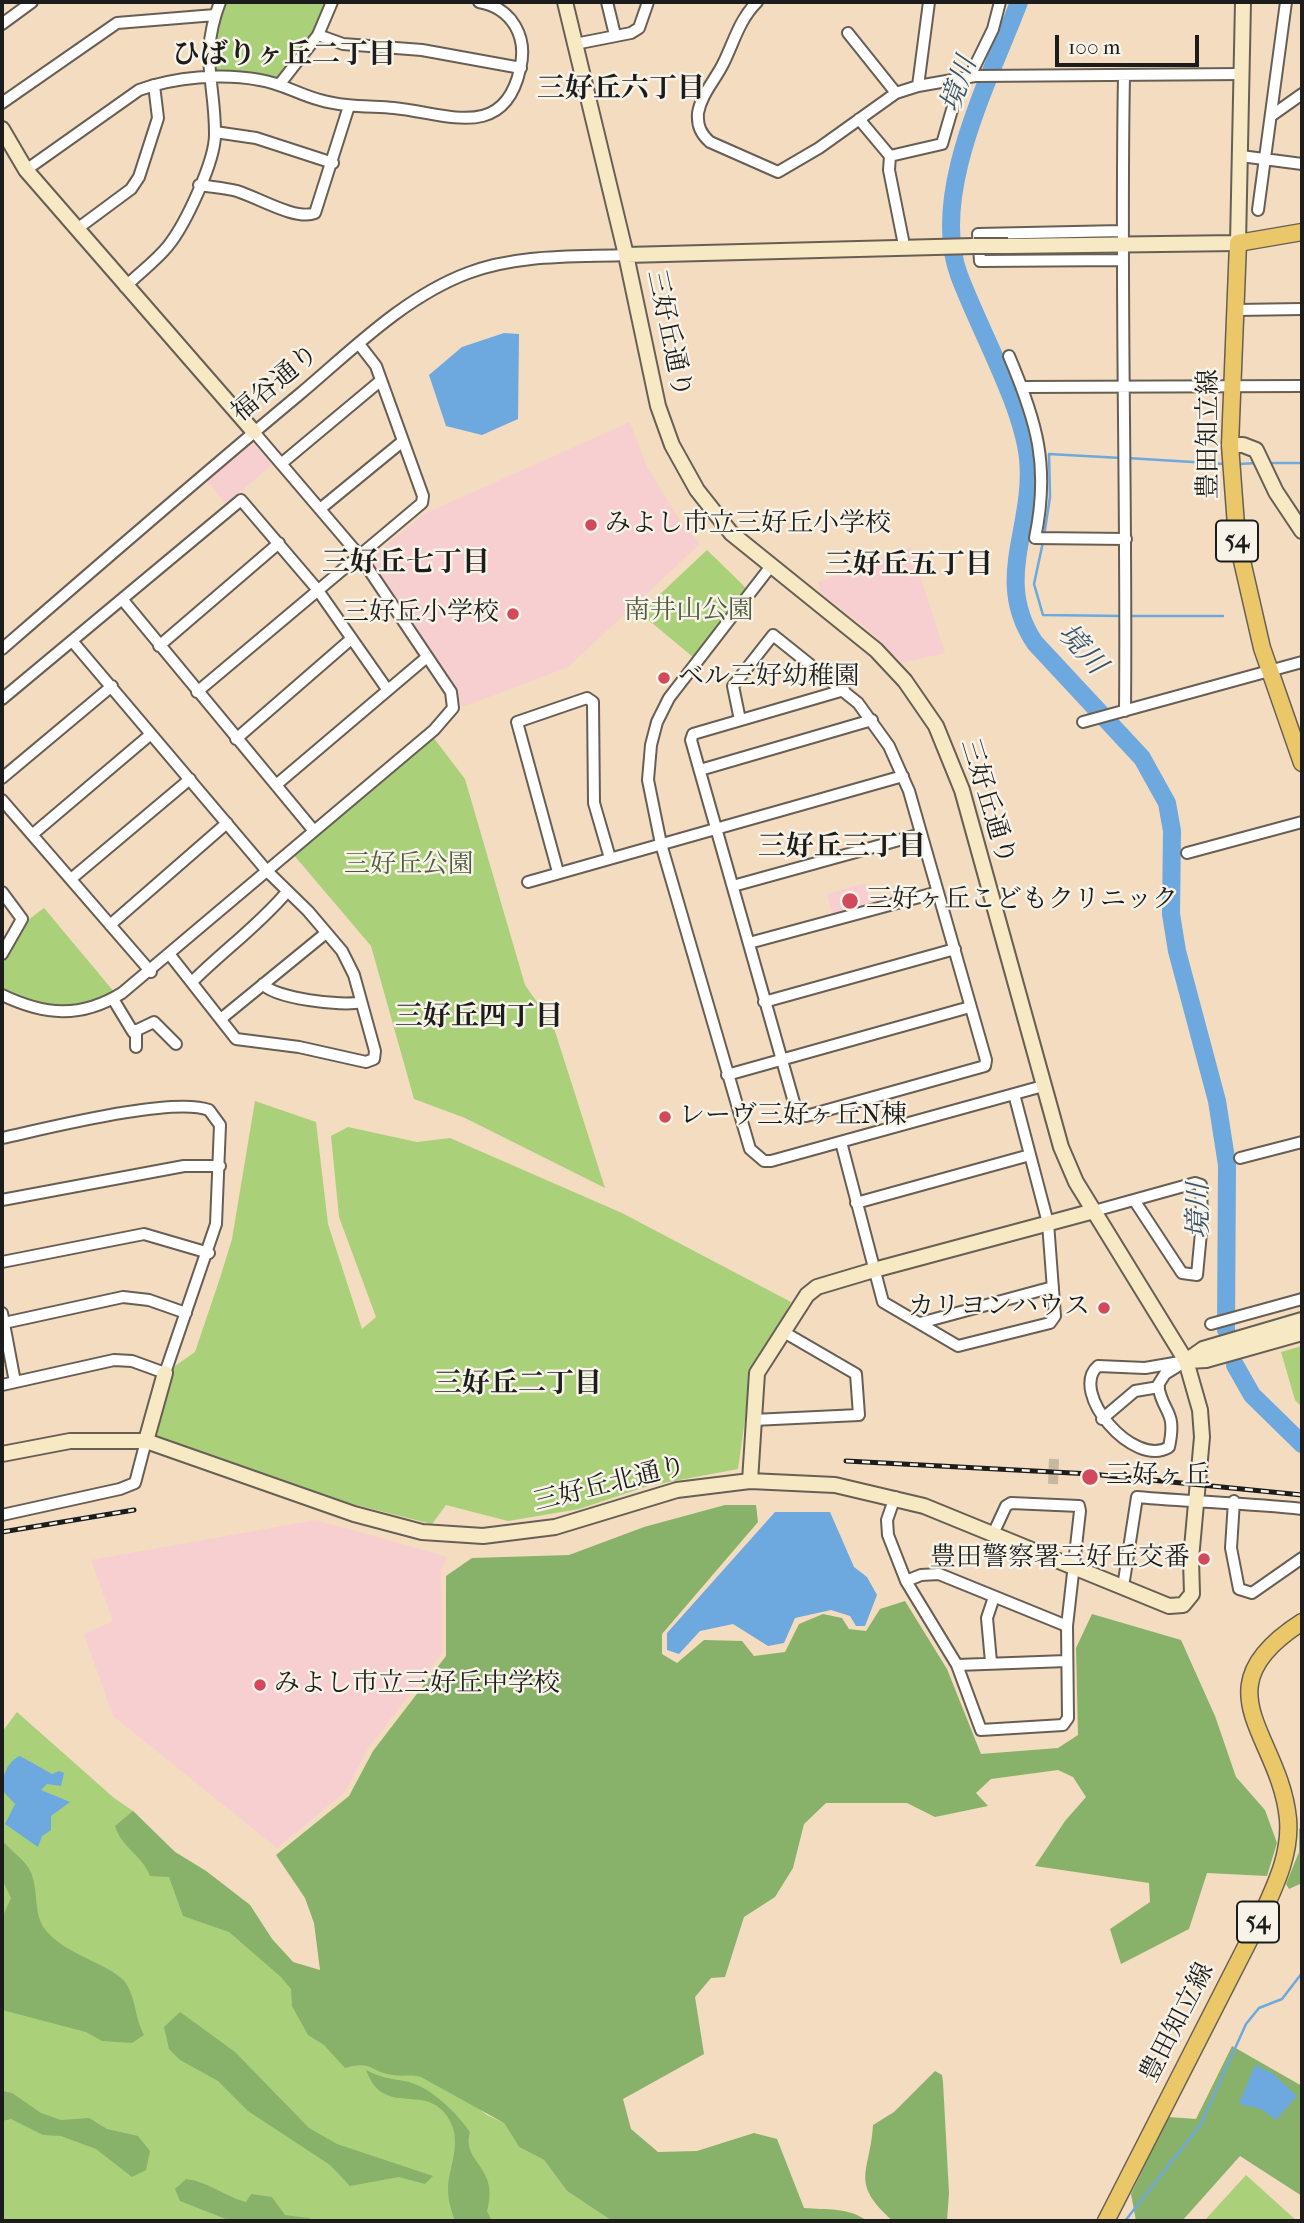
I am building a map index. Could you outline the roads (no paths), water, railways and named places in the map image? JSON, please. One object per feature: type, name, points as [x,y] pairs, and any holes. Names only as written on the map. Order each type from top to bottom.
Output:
[{"type":"main road","points":[[1238,243],[1302,232]]},
{"type":"main road","name":"豊田知立線","points":[[1238,243],[1230,445],[1237,539],[1252,610],[1302,764]]},
{"type":"main road","name":"豊田知立線","points":[[1107,2221],[1261,1917],[1282,1865],[1288,1839],[1286,1812],[1250,1707],[1250,1684],[1259,1658],[1275,1640],[1302,1622]]},
{"type":"street","points":[[2,24],[32,2]]},
{"type":"street","points":[[125,286],[169,246],[215,145],[208,77],[210,36],[220,2]]},
{"type":"street","points":[[279,85],[318,35],[332,2]]},
{"type":"street","points":[[26,170],[125,97],[154,85],[208,77],[251,78],[321,101],[349,106],[394,108],[473,120],[505,103],[512,94],[521,68],[523,50],[517,27],[505,13],[484,2]]},
{"type":"street","name":"三好丘通り","points":[[565,2],[659,406],[672,445],[696,490],[721,522],[876,650],[905,681],[936,726],[962,790],[1061,1147],[1094,1211],[1186,1361]]},
{"type":"street","points":[[607,2],[615,35]]},
{"type":"street","points":[[575,44],[639,28],[648,2]]},
{"type":"street","points":[[757,2],[741,22],[723,65],[702,100],[698,116],[702,135],[710,142],[778,172],[896,93],[918,86],[968,77],[1243,74]]},
{"type":"street","points":[[918,86],[929,2]]},
{"type":"street","points":[[890,156],[942,144],[968,77],[992,29],[1000,2]]},
{"type":"street","points":[[1121,260],[980,261],[978,234],[1238,243],[1243,2]]},
{"type":"street","points":[[1258,210],[1286,2]]},
{"type":"street","points":[[2,103],[117,23],[215,15]]},
{"type":"street","points":[[848,33],[896,93]]},
{"type":"street","points":[[318,35],[343,44],[422,50],[521,68]]},
{"type":"street","points":[[1121,712],[1126,539],[1121,260],[1124,76]]},
{"type":"street","points":[[77,229],[131,189],[139,177],[158,118],[154,85]]},
{"type":"street","points":[[1271,116],[1302,94]]},
{"type":"street","points":[[199,185],[239,192],[286,210],[311,215],[315,213],[349,106]]},
{"type":"street","points":[[859,119],[890,156],[888,170],[903,240]]},
{"type":"street","points":[[2,130],[26,170],[359,555],[451,692],[454,703],[447,718],[170,956],[113,999],[86,1009],[57,1012],[24,1007],[2,995]]},
{"type":"street","points":[[215,132],[256,138],[333,163]]},
{"type":"street","points":[[1241,156],[1302,164]]},
{"type":"street","points":[[626,255],[1008,246],[1122,238]]},
{"type":"street","name":"福谷通り","points":[[2,649],[254,432],[416,300],[469,272],[527,260],[626,255]]},
{"type":"street","points":[[1236,310],[1302,309]]},
{"type":"street","points":[[197,692],[422,503],[403,441],[379,382],[376,366],[359,344]]},
{"type":"street","points":[[1009,356],[1038,433],[1042,463],[1042,500],[1035,538],[1126,539]]},
{"type":"street","points":[[282,463],[379,382]]},
{"type":"street","points":[[1022,387],[1302,386]]},
{"type":"street","points":[[320,509],[403,441]]},
{"type":"street","points":[[1230,445],[1243,445],[1255,450],[1276,492],[1302,531]]},
{"type":"street","points":[[2,699],[241,500],[317,589],[387,690]]},
{"type":"street","points":[[159,646],[279,543]]},
{"type":"street","points":[[771,566],[670,698],[657,722],[651,745],[648,780],[661,844],[750,1149],[764,1161],[1043,1086]]},
{"type":"street","points":[[122,599],[314,831]]},
{"type":"street","points":[[740,720],[733,686],[773,635],[844,690],[872,720],[903,776],[955,949],[986,1060],[985,1066],[806,1116],[797,1113],[691,736],[844,690]]},
{"type":"street","points":[[236,739],[350,640]]},
{"type":"street","points":[[73,642],[286,893],[308,911],[327,933],[348,962],[375,1051],[374,1059],[366,1062],[299,1047],[239,1040],[170,956]]},
{"type":"street","points":[[276,785],[427,657]]},
{"type":"street","points":[[1085,721],[1302,662]]},
{"type":"street","points":[[2,778],[112,687]]},
{"type":"street","points":[[558,872],[517,722],[587,698],[593,702],[594,803],[610,858]]},
{"type":"street","points":[[700,770],[872,720]]},
{"type":"street","points":[[33,834],[151,734]]},
{"type":"street","points":[[528,882],[903,776]]},
{"type":"street","points":[[71,879],[190,779]]},
{"type":"street","points":[[2,800],[151,971]]},
{"type":"street","points":[[1187,853],[1302,822]]},
{"type":"street","points":[[110,925],[227,823]]},
{"type":"street","points":[[733,886],[921,834]]},
{"type":"street","points":[[2,892],[22,919],[2,954]]},
{"type":"street","points":[[749,943],[938,892]]},
{"type":"street","points":[[192,982],[227,947],[267,916],[286,893]]},
{"type":"street","points":[[222,1018],[327,933]]},
{"type":"street","points":[[764,1002],[955,949]]},
{"type":"street","points":[[263,984],[279,996],[345,1005],[361,1002]]},
{"type":"street","points":[[113,999],[133,1032],[154,1022],[176,1044]]},
{"type":"street","points":[[727,1075],[970,1007]]},
{"type":"street","points":[[136,1030],[136,1047]]},
{"type":"street","points":[[841,1142],[883,1302],[958,1346],[1050,1323],[1055,1317],[1048,1223],[1014,1094]]},
{"type":"street","points":[[2,1138],[109,1115],[203,1107],[217,1116],[220,1125],[216,1224],[165,1373],[135,1483],[120,1489],[2,1515]]},
{"type":"street","points":[[1240,1158],[1302,1142]]},
{"type":"street","points":[[856,1203],[1030,1155]]},
{"type":"street","points":[[2,1200],[184,1166],[220,1166]]},
{"type":"street","points":[[750,1481],[757,1373],[807,1295],[817,1287],[1195,1183],[1201,1185],[1202,1222],[1197,1275],[1182,1273],[1134,1200]]},
{"type":"street","points":[[2,1262],[144,1234],[208,1253]]},
{"type":"street","points":[[920,1324],[1053,1287]]},
{"type":"street","points":[[15,1382],[3,1318],[123,1297],[149,1300],[186,1313]]},
{"type":"street","points":[[1211,1324],[1302,1299]]},
{"type":"street","points":[[1302,1320],[1203,1349],[1186,1361],[1165,1374],[1159,1387],[1173,1425],[1169,1447],[1163,1450],[1142,1447],[1123,1438],[1102,1419],[1090,1380],[1092,1371],[1098,1366],[1152,1367],[1186,1361],[1206,1360],[1302,1333]]},
{"type":"street","points":[[753,1420],[859,1415],[856,1374],[782,1331]]},
{"type":"street","points":[[2,1385],[114,1360],[132,1362],[165,1373]]},
{"type":"street","name":"三好丘北通り","points":[[2,1454],[70,1440],[146,1441],[339,1509],[422,1532],[483,1536],[555,1527],[677,1490],[750,1481],[835,1485],[895,1497],[1169,1606],[1179,1606],[1188,1601],[1194,1585],[1191,1559],[1202,1437],[1200,1410],[1186,1361]]},
{"type":"street","points":[[1102,1419],[1135,1391],[1159,1387]]},
{"type":"street","points":[[895,1497],[887,1520],[888,1535],[906,1581],[957,1665],[979,1727],[985,1732],[1066,1723],[1068,1626],[1079,1506],[1011,1503],[1006,1506],[993,1534]]},
{"type":"street","points":[[1123,1587],[1137,1497],[1196,1502],[1234,1501],[1302,1508]]},
{"type":"street","points":[[1234,1501],[1231,1548],[1239,1589],[1252,1593],[1302,1558]]},
{"type":"street","points":[[906,1581],[921,1575],[939,1574],[1068,1626]]},
{"type":"street","points":[[991,1662],[987,1618],[994,1597]]},
{"type":"street","points":[[957,1665],[1067,1661]]},
{"type":"water","points":[[504,333],[519,334],[518,419],[482,435],[446,426],[429,375],[462,347]]},
{"type":"water","points":[[775,1512],[830,1512],[854,1567],[867,1577],[877,1595],[865,1626],[856,1626],[850,1616],[831,1610],[795,1618],[784,1643],[768,1646],[733,1624],[700,1631],[679,1654],[667,1650],[667,1633]]},
{"type":"water","points":[[20,1756],[52,1774],[59,1771],[64,1773],[61,1786],[47,1784],[41,1790],[70,1802],[51,1816],[51,1830],[42,1836],[38,1847],[5,1824],[15,1804],[2,1790],[3,1780],[6,1770],[15,1758]]},
{"type":"water","points":[[1255,2065],[1272,2073],[1297,2096],[1276,2120],[1261,2109],[1239,2104]]},
{"type":"waterway","name":"境川","points":[[1019,2],[967,137],[957,173],[952,209],[952,243],[967,296],[1018,414],[1028,458],[1029,483],[1016,575],[1017,597],[1023,620],[1035,643],[1142,758],[1167,803],[1172,831],[1171,914],[1177,951],[1217,1101],[1227,1165],[1226,1330]]},
{"type":"waterway","points":[[1044,536],[1050,497],[1049,454],[1121,458]]},
{"type":"waterway","points":[[1127,458],[1225,464]]},
{"type":"waterway","points":[[1239,464],[1257,463]]},
{"type":"waterway","points":[[1267,463],[1302,463]]},
{"type":"waterway","points":[[1043,542],[1034,584],[1043,615],[1122,616]]},
{"type":"waterway","points":[[1128,616],[1223,616]]},
{"type":"waterway","name":"境川","points":[[1235,1365],[1252,1395],[1302,1444]]},
{"type":"waterway","points":[[1125,2221],[1201,2124],[1246,2024],[1259,2008],[1282,1999],[1302,1973]]},
{"type":"tunnel","points":[[1053,1484],[1054,1459]]},
{"type":"railway","points":[[846,1461],[1091,1474],[1302,1495]]},
{"type":"railway","points":[[2,1532],[134,1510]]},
{"type":"place","name":"みよし市立三好丘小学校","points":[[591,525]]},
{"type":"place","name":"三好丘小学校","points":[[513,614]]},
{"type":"place","name":"ベル三好幼稚園","points":[[664,678]]},
{"type":"place","name":"三好ヶ丘こどもクリニック","points":[[850,901]]},
{"type":"place","name":"レーヴ三好ヶ丘N棟","points":[[665,1117]]},
{"type":"place","name":"カリヨンハウス","points":[[1104,1308]]},
{"type":"place","name":"三好ヶ丘","points":[[1090,1477]]},
{"type":"place","name":"豊田警察署三好丘交番","points":[[1204,1559]]},
{"type":"place","name":"みよし市立三好丘中学校","points":[[260,1685]]},
{"type":"district","name":"ひばりヶ丘二丁目","points":[[284,56]]},
{"type":"district","name":"三好丘六丁目","points":[[621,90]]},
{"type":"district","name":"三好丘七丁目","points":[[406,564]]},
{"type":"district","name":"三好丘五丁目","points":[[909,566]]},
{"type":"district","name":"三好丘三丁目","points":[[842,848]]},
{"type":"district","name":"三好丘四丁目","points":[[479,1018]]},
{"type":"district","name":"三好丘二丁目","points":[[518,1385]]},
{"type":"park label","name":"南井山公園","points":[[689,612]]},
{"type":"park label","name":"三好丘公園","points":[[409,866]]}]
